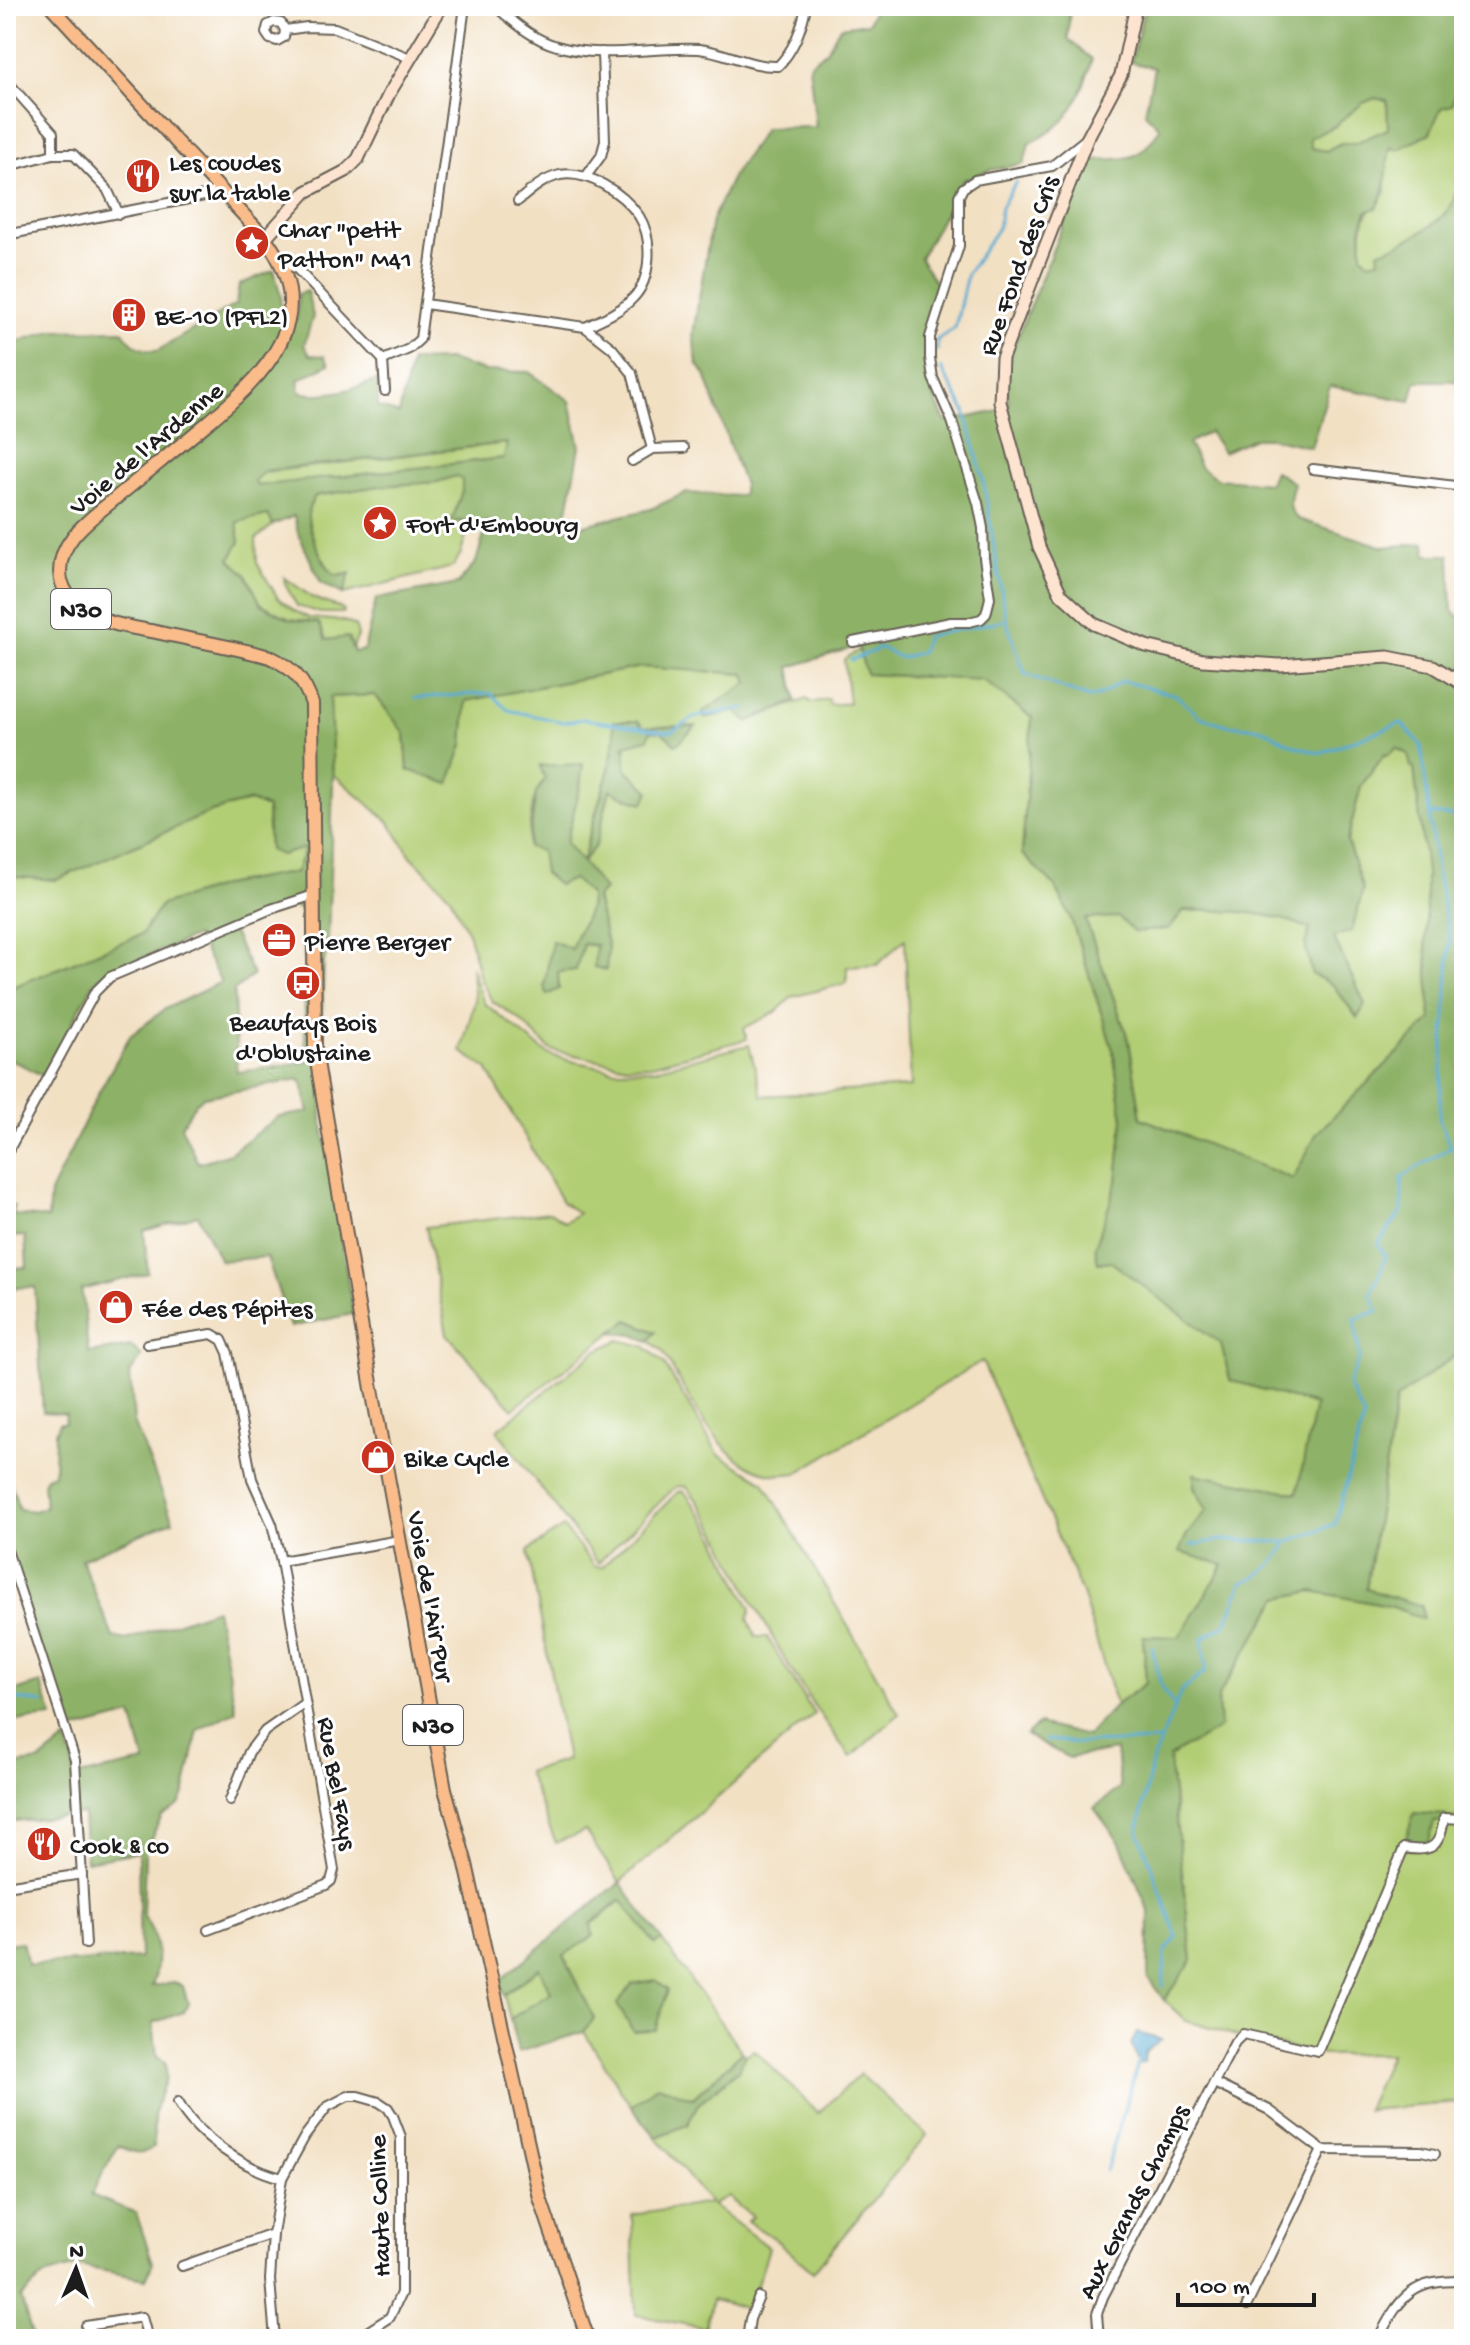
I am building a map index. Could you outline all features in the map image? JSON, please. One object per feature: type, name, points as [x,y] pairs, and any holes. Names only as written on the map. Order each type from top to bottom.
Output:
[{"type":"main road","name":"Voie de l'Ardenne","points":[[51,6],[265,238],[280,261],[291,307],[285,335],[261,374],[234,401],[86,523],[63,553],[60,570],[62,584],[81,609],[99,619],[270,657],[287,665],[304,682],[312,704],[313,721],[314,895]]},
{"type":"main road","name":"Voie de l'Air Pur","points":[[314,895],[315,1050],[445,1789],[466,1864],[540,2198],[588,2339]]},
{"type":"street","points":[[265,238],[306,192],[346,171],[358,159],[389,94],[442,6]]},
{"type":"street","points":[[383,360],[409,349],[420,339],[465,6]]},
{"type":"street","points":[[495,6],[531,34],[557,46],[602,52],[701,49],[762,66],[778,66],[789,54],[806,6]]},
{"type":"street","name":"Rue Fond des Cris","points":[[1136,6],[1121,75],[1087,139],[1002,358],[1000,402],[1039,547],[1061,594],[1094,624],[1146,646],[1203,660],[1280,665],[1388,657],[1433,666],[1464,685]]},
{"type":"street","points":[[285,30],[335,28],[410,58]]},
{"type":"street","points":[[587,175],[601,156],[605,141],[602,52]]},
{"type":"street","points":[[6,80],[53,133],[53,154]]},
{"type":"street","points":[[853,642],[951,622],[969,622],[986,614],[990,598],[978,503],[952,421],[933,378],[930,358],[930,337],[959,246],[959,196],[963,188],[975,180],[1052,166],[1087,139]]},
{"type":"street","points":[[6,167],[53,154],[73,154],[107,189],[119,214]]},
{"type":"street","points":[[518,201],[541,182],[561,175],[587,175],[621,198],[639,217],[648,243],[647,271],[635,297],[614,313],[585,327]]},
{"type":"street","points":[[6,235],[204,196],[220,188]]},
{"type":"street","points":[[280,261],[297,269],[383,360],[385,391]]},
{"type":"street","points":[[425,304],[585,327],[612,348],[632,373],[652,449]]},
{"type":"street","points":[[632,461],[652,449],[684,448]]},
{"type":"street","points":[[1313,469],[1464,487]]},
{"type":"street","points":[[6,1155],[95,992],[110,977],[271,909],[314,895]]},
{"type":"street","name":"Rue Bel Fays","points":[[147,1344],[212,1334],[222,1340],[228,1353],[252,1479],[272,1524],[281,1561],[334,1870],[331,1881],[318,1889],[208,1930]]},
{"type":"street","points":[[281,1561],[400,1540]]},
{"type":"street","points":[[6,1547],[75,1760],[86,1944]]},
{"type":"street","name":"Rue Bel Fays","points":[[230,1800],[249,1752],[265,1731],[305,1703]]},
{"type":"street","name":"Aux Grands Champs","points":[[1099,2339],[1097,2314],[1103,2297],[1235,2042],[1243,2034],[1318,2051],[1404,1848],[1422,1851],[1432,1848],[1438,1840],[1444,1818],[1464,1819]]},
{"type":"street","points":[[6,1886],[82,1874]]},
{"type":"street","name":"Aux Grands Champs","points":[[1214,2083],[1269,2110],[1322,2150]]},
{"type":"street","name":"Haute Colline","points":[[282,2178],[318,2118],[337,2101],[348,2096],[369,2098],[388,2108],[393,2116],[401,2137],[401,2293],[390,2317],[356,2339]]},
{"type":"street","points":[[178,2102],[188,2120],[239,2160],[260,2173],[282,2178],[270,2280],[275,2339]]},
{"type":"street","points":[[1247,2305],[1322,2150],[1421,2151],[1435,2154]]},
{"type":"street","points":[[182,2266],[273,2234]]},
{"type":"street","points":[[1378,2339],[1403,2299],[1422,2284],[1464,2281]]},
{"type":"street","points":[[747,2339],[750,2319],[759,2297]]},
{"type":"street","points":[[86,2326],[142,2317],[148,2339]]},
{"type":"green space","points":[[876,6],[1070,6],[1068,39],[1092,59],[1078,99],[1064,120],[1029,143],[1024,164],[990,170],[963,180],[920,258],[940,290],[930,326],[926,357],[930,387],[946,422],[1009,409],[1005,368],[1089,160],[1131,157],[1145,148],[1160,128],[1145,113],[1154,68],[1131,62],[1145,6],[1464,6],[1464,87],[1456,91],[1452,105],[1441,108],[1430,133],[1397,150],[1390,147],[1381,200],[1377,208],[1367,211],[1361,229],[1362,255],[1369,262],[1379,260],[1378,252],[1413,237],[1436,221],[1453,203],[1456,192],[1464,188],[1464,385],[1454,381],[1416,381],[1411,401],[1330,386],[1311,447],[1270,438],[1254,438],[1223,452],[1209,432],[1188,443],[1201,468],[1219,479],[1269,483],[1274,471],[1294,483],[1290,507],[1298,519],[1384,547],[1425,543],[1426,555],[1450,555],[1452,611],[1464,620],[1464,1349],[1396,1399],[1366,1589],[1422,1606],[1423,1619],[1393,1607],[1313,1591],[1279,1598],[1218,1696],[1220,1728],[1169,1757],[1192,1960],[1164,2000],[1148,1978],[1149,1911],[1120,1843],[1094,1808],[1120,1788],[1116,1750],[1069,1758],[1026,1735],[1039,1724],[1087,1736],[1116,1705],[1146,1683],[1143,1636],[1179,1637],[1224,1565],[1179,1552],[1186,1536],[1207,1510],[1194,1487],[1194,1474],[1297,1493],[1315,1405],[1230,1380],[1221,1344],[1110,1261],[1098,1263],[1095,1247],[1117,1182],[1123,1119],[1113,1050],[1071,918],[1055,886],[1022,854],[1032,718],[983,680],[866,674],[858,646],[790,667],[796,701],[748,721],[736,711],[704,718],[703,712],[748,683],[745,674],[641,667],[466,701],[463,745],[449,784],[408,770],[405,734],[375,695],[330,697],[333,783],[328,942],[324,962],[321,1036],[322,1120],[353,1314],[290,1327],[267,1257],[220,1261],[198,1215],[144,1231],[148,1273],[81,1290],[89,1353],[131,1346],[142,1356],[130,1373],[134,1422],[173,1521],[81,1559],[113,1637],[126,1640],[216,1609],[236,1711],[198,1730],[185,1792],[179,1805],[162,1816],[145,1851],[143,1916],[157,1950],[157,1968],[152,1986],[174,1983],[183,1986],[188,2004],[184,2012],[153,2023],[157,2057],[166,2062],[165,2082],[155,2112],[154,2147],[140,2152],[118,2146],[91,2195],[136,2213],[153,2263],[146,2279],[79,2266],[44,2276],[21,2298],[33,2339],[6,2339],[6,1944],[22,1942],[28,1965],[140,1958],[138,1852],[86,1861],[83,1814],[6,1822],[6,1766],[40,1761],[66,1740],[73,1761],[74,1777],[145,1762],[132,1715],[68,1732],[6,1545],[6,1475],[9,1476],[19,1509],[34,1511],[45,1507],[43,1483],[46,1477],[54,1474],[55,1433],[59,1423],[65,1423],[66,1414],[43,1412],[35,1287],[6,1288],[6,1269],[27,1267],[25,1236],[6,1237],[6,1205],[14,1206],[13,1215],[48,1218],[50,1193],[130,1036],[165,1009],[221,982],[196,936],[104,974],[94,983],[43,1076],[6,1057],[6,990],[142,934],[161,905],[228,884],[296,872],[305,848],[281,855],[269,850],[267,808],[250,801],[211,812],[56,880],[6,876],[6,345],[52,331],[122,330],[136,346],[157,351],[236,304],[239,285],[274,270],[281,297],[279,320],[297,320],[298,294],[307,291],[313,316],[304,345],[310,355],[324,356],[329,364],[298,380],[300,392],[329,393],[378,380],[378,407],[399,414],[411,361],[449,360],[485,371],[529,372],[570,401],[580,447],[565,526],[568,529],[651,509],[685,493],[738,496],[743,493],[743,483],[705,375],[697,363],[693,334],[712,220],[732,177],[765,128],[816,127],[809,65],[827,50],[840,27],[868,23]],"holes":[[[1375,98],[1387,100],[1388,129],[1355,143],[1341,143],[1326,151],[1311,148],[1309,138],[1333,127],[1363,103]],[[507,443],[504,458],[257,486],[254,481],[265,471]],[[456,476],[462,480],[462,491],[452,521],[488,522],[476,562],[458,584],[376,599],[364,650],[354,652],[348,637],[326,640],[319,623],[289,619],[261,604],[246,574],[230,559],[240,542],[237,522],[268,515],[273,525],[294,516],[298,533],[321,583],[343,594],[350,573],[334,575],[328,569],[310,527],[309,507],[315,496],[380,486],[437,482]],[[1396,748],[1408,754],[1414,768],[1426,872],[1431,1020],[1317,1133],[1293,1179],[1141,1118],[1129,1041],[1085,919],[1118,917],[1134,932],[1169,929],[1184,910],[1248,913],[1294,923],[1310,929],[1305,944],[1312,974],[1333,985],[1358,1018],[1365,1004],[1333,937],[1352,931],[1363,889],[1347,841],[1361,786],[1385,754]],[[292,906],[304,911],[307,1062],[237,1072],[234,991],[253,975],[232,931]],[[301,1079],[309,1112],[278,1117],[230,1153],[198,1163],[181,1126],[196,1102],[204,1097]]]},
{"type":"green space","points":[[1464,87],[1464,188],[1456,192],[1446,212],[1425,230],[1379,252],[1380,260],[1369,262],[1362,255],[1363,227],[1368,213],[1386,192],[1390,146]]},
{"type":"green space","points":[[1375,98],[1387,100],[1389,129],[1355,143],[1340,143],[1326,151],[1310,148],[1309,138],[1334,127],[1363,103]]},
{"type":"green space","points":[[508,443],[504,458],[257,486],[254,481],[265,472]]},
{"type":"green space","points":[[456,476],[462,479],[462,491],[452,521],[470,523],[461,553],[453,567],[343,594],[350,574],[334,575],[310,530],[308,512],[315,496],[380,486],[437,482]]},
{"type":"green space","points":[[268,514],[273,525],[256,539],[257,563],[278,598],[309,618],[344,621],[355,626],[358,635],[353,648],[348,637],[326,640],[319,623],[289,619],[261,604],[246,575],[230,559],[240,542],[237,522]]},
{"type":"green space","points":[[284,577],[313,598],[341,608],[343,613],[321,613],[297,606]]},
{"type":"green space","points":[[860,650],[866,674],[983,680],[1032,718],[1022,854],[1055,886],[1071,919],[1113,1050],[1123,1119],[1117,1182],[1096,1247],[1098,1263],[1110,1261],[1222,1344],[1230,1380],[1315,1405],[1298,1494],[1194,1488],[1207,1510],[1186,1536],[1224,1565],[1179,1638],[1143,1637],[1146,1683],[1116,1705],[1082,1593],[982,1361],[797,1473],[775,1475],[753,1468],[721,1442],[706,1425],[662,1350],[649,1341],[655,1332],[628,1320],[513,1409],[447,1334],[426,1227],[550,1212],[565,1222],[578,1213],[562,1202],[487,1069],[461,1051],[475,1000],[471,966],[484,1003],[548,1054],[571,1061],[615,1070],[655,1069],[749,1045],[762,1096],[911,1087],[905,939],[877,965],[847,967],[847,983],[792,997],[776,1012],[744,1028],[747,1039],[652,1065],[627,1066],[551,1050],[519,1019],[492,1001],[480,978],[469,935],[450,896],[411,856],[389,822],[333,774],[330,697],[375,695],[405,734],[408,770],[463,745],[466,701],[641,667],[745,674],[748,683],[705,718],[736,711],[748,721],[807,699],[811,703],[828,699],[830,705],[849,703],[844,659]],"holes":[[[643,727],[695,727],[676,744],[662,731],[650,732],[648,739],[624,744],[626,769],[649,791],[624,797],[610,789],[587,841],[609,769],[615,736]],[[582,764],[580,786],[566,843],[604,890],[596,898],[608,948],[583,944],[576,969],[558,972],[552,941],[572,949],[586,917],[590,895],[573,878],[545,874],[542,851],[528,846],[530,820],[537,792],[546,779]]]},
{"type":"green space","points":[[613,721],[638,721],[643,727],[696,726],[676,745],[661,731],[650,732],[648,739],[625,745],[626,769],[649,791],[644,803],[610,790],[596,845],[582,862],[609,769],[615,736]]},
{"type":"green space","points":[[1396,748],[1408,754],[1414,768],[1426,872],[1431,1020],[1317,1133],[1293,1180],[1141,1118],[1129,1041],[1085,918],[1208,910],[1258,913],[1289,919],[1310,929],[1312,974],[1333,985],[1357,1018],[1365,1004],[1333,937],[1363,889],[1347,842],[1361,786],[1385,754]]},
{"type":"green space","points":[[583,764],[566,843],[604,890],[596,898],[608,948],[606,970],[594,967],[596,945],[583,944],[576,970],[558,972],[559,989],[547,995],[544,987],[552,941],[572,949],[588,911],[590,895],[573,879],[558,885],[544,873],[541,851],[528,847],[536,793],[545,779],[540,766]]},
{"type":"green space","points":[[251,801],[267,808],[269,850],[305,847],[296,872],[228,884],[161,905],[142,934],[6,990],[6,876],[56,880],[211,812]]},
{"type":"green space","points":[[628,1320],[656,1332],[649,1341],[612,1332]]},
{"type":"green space","points":[[619,1340],[644,1346],[663,1362],[718,1454],[764,1482],[899,1714],[851,1757],[788,1664],[715,1529],[687,1487],[673,1489],[598,1563],[497,1430],[596,1351]]},
{"type":"green space","points":[[1464,1349],[1464,1495],[1456,1496],[1464,1514],[1464,1816],[1434,1821],[1464,1821],[1464,2102],[1366,2110],[1390,2054],[1323,2055],[1244,2038],[1186,2021],[1164,2000],[1192,1960],[1169,1757],[1219,1728],[1218,1696],[1279,1598],[1313,1591],[1393,1607],[1422,1618],[1422,1606],[1366,1590],[1396,1399]]},
{"type":"green space","points":[[684,1491],[710,1527],[751,1609],[748,1619],[756,1637],[767,1637],[814,1714],[620,1882],[585,1831],[556,1843],[527,1772],[567,1760],[528,1551],[563,1527],[594,1566],[602,1567],[678,1492]]},
{"type":"green space","points":[[41,1683],[53,1717],[6,1722],[6,1694]]},
{"type":"green space","points":[[1414,1813],[1446,1815],[1446,1821],[1434,1822],[1429,1841],[1421,1847],[1404,1844]]},
{"type":"green space","points":[[620,1882],[662,1940],[655,1944],[621,1900],[591,1924],[593,1936],[564,1955],[594,2018],[584,2032],[518,2052],[510,2019],[551,1993],[539,1968],[504,1995],[499,1981]]},
{"type":"green space","points":[[622,1900],[655,1944],[662,1940],[742,2052],[693,2098],[658,2086],[631,2106],[584,2032],[594,2018],[563,1955],[593,1936],[591,1925]]},
{"type":"green space","points":[[539,1967],[551,1994],[510,2019],[504,1995]]},
{"type":"green space","points":[[655,1980],[668,1990],[655,2030],[633,2031],[617,2004],[632,1984]]},
{"type":"green space","points":[[754,2050],[818,2113],[860,2074],[927,2135],[813,2272],[775,2239],[747,2221],[752,2217],[728,2197],[712,2205],[769,2248],[749,2309],[712,2300],[705,2328],[636,2315],[632,2215],[710,2203],[656,2137],[687,2125],[698,2104],[738,2070],[746,2055]]},
{"type":"green space","points":[[742,2052],[746,2055],[738,2070],[698,2104],[687,2125],[656,2137],[631,2106],[658,2085],[693,2098]]},
{"type":"water","points":[[1137,2033],[1161,2040],[1145,2052],[1144,2062],[1139,2064],[1131,2044]]},
{"type":"waterway","points":[[937,350],[937,340],[955,328],[967,274],[998,228],[1001,207],[1016,182]]},
{"type":"waterway","points":[[941,368],[965,411],[983,479],[1006,620],[1025,674],[1089,698],[1103,694],[1122,681],[1176,695],[1200,717],[1227,725],[1260,728],[1295,746],[1320,753],[1401,723],[1421,745],[1436,867],[1450,941],[1439,1119],[1451,1147],[1402,1177],[1402,1211],[1378,1244],[1386,1257],[1371,1294],[1378,1311],[1355,1319],[1360,1357],[1348,1385],[1364,1417],[1335,1524],[1287,1542],[1269,1567],[1242,1583],[1226,1624],[1202,1639],[1206,1671],[1181,1691],[1152,1763],[1138,1830],[1177,1937],[1165,1952],[1163,1986]]},
{"type":"waterway","points":[[851,660],[881,648],[901,658],[921,652],[927,636],[1005,620]]},
{"type":"waterway","points":[[415,698],[490,693],[508,710],[563,722],[584,719],[670,732],[696,717],[745,708]]},
{"type":"waterway","points":[[1430,814],[1464,817]]},
{"type":"waterway","points":[[1452,1147],[1464,1168]]},
{"type":"waterway","points":[[1464,1197],[1464,1208]]},
{"type":"waterway","points":[[1191,1545],[1220,1540],[1287,1542]]},
{"type":"waterway","points":[[1152,1647],[1161,1686],[1174,1706]]},
{"type":"waterway","points":[[6,1702],[14,1699],[43,1703]]},
{"type":"waterway","points":[[1045,1740],[1079,1743],[1161,1741]]},
{"type":"waterway","points":[[1106,2171],[1139,2060]]},
{"type":"place","name":"Les coudes sur la table","points":[[143,176]]},
{"type":"place","name":"Char \"petit Patton\" M41","points":[[252,243]]},
{"type":"place","name":"BE-10 (PFL2)","points":[[129,315]]},
{"type":"place","name":"Fort d'Embourg","points":[[380,523]]},
{"type":"place","name":"Pierre Berger","points":[[279,940]]},
{"type":"place","name":"Beaufays Bois d'Oblustaine","points":[[303,983]]},
{"type":"place","name":"Fée des Pépites","points":[[116,1307]]},
{"type":"place","name":"Bike Cycle","points":[[378,1457]]},
{"type":"place","name":"Cook & co","points":[[44,1844]]}]
